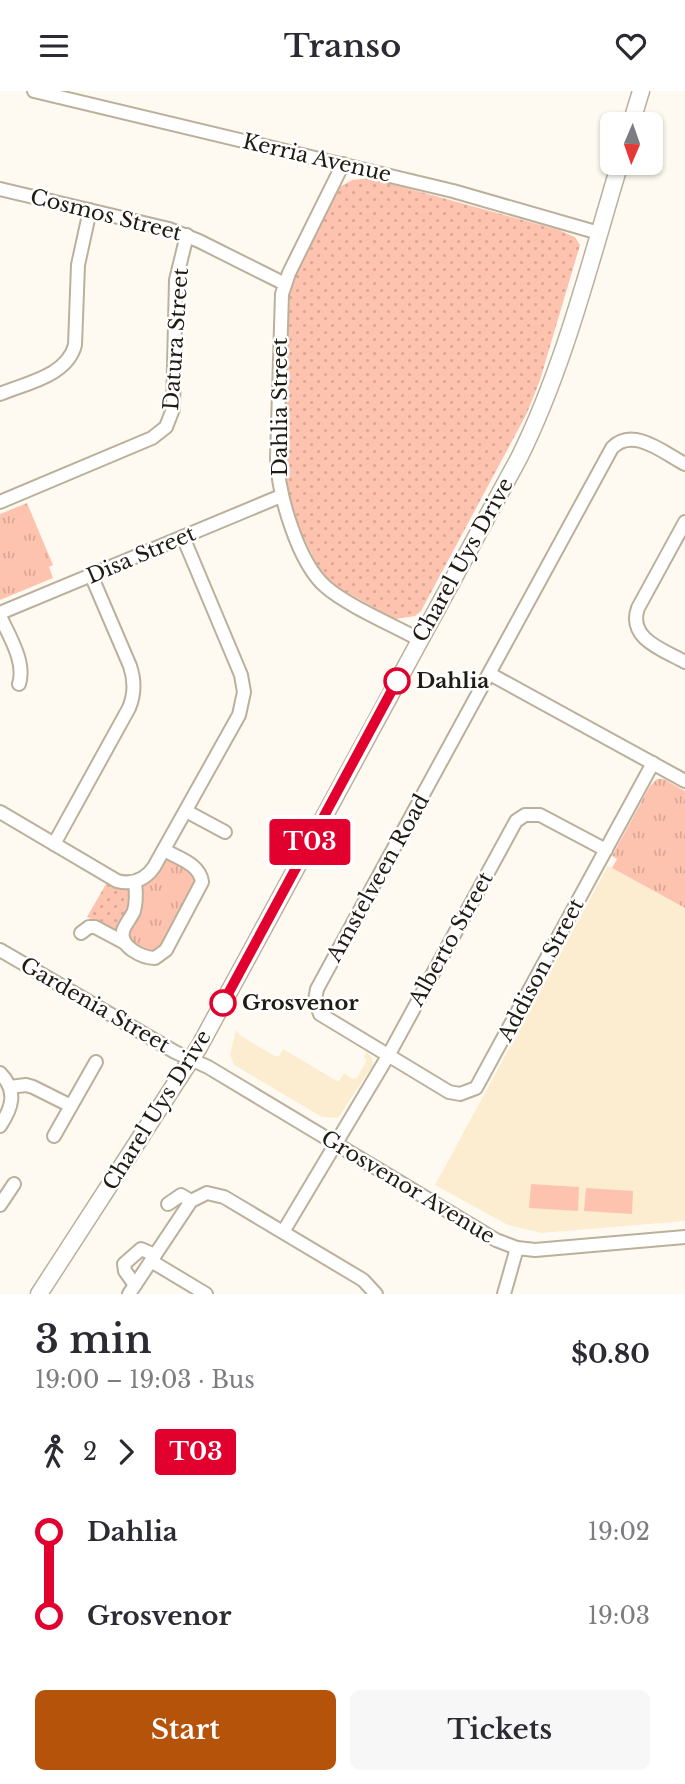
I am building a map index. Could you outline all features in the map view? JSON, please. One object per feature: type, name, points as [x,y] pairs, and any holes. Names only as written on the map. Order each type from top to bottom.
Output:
[{"type":"main road","points":[[635,112],[641,91]]},
{"type":"main road","name":"Charel Uys Drive","points":[[39,1294],[190,1059],[519,458],[559,366],[616,175]]},
{"type":"street","name":"Kerria Avenue","points":[[34,91],[453,191],[599,233]]},
{"type":"street","name":"Dahlia Street","points":[[342,165],[285,284],[280,314],[277,458],[281,496],[309,566],[324,586],[419,640]]},
{"type":"street","name":"Cosmos Street","points":[[0,189],[187,235],[285,284]]},
{"type":"street","points":[[0,394],[58,370],[71,356],[75,345],[78,265],[90,210]]},
{"type":"street","name":"Datura Street","points":[[0,502],[152,439],[166,427],[173,409],[176,280],[187,235]]},
{"type":"street","points":[[685,464],[638,439],[624,439],[615,444],[490,674],[685,781]]},
{"type":"street","name":"Disa Street","points":[[0,614],[281,496]]},
{"type":"street","points":[[685,522],[638,608],[636,623],[644,638],[685,661]]},
{"type":"street","points":[[0,812],[117,881],[135,881],[151,872],[239,715],[244,692],[241,675],[183,537]]},
{"type":"street","points":[[54,844],[129,708],[133,695],[134,680],[130,666],[91,575]]},
{"type":"street","points":[[0,614],[20,664],[22,675],[19,684]]},
{"type":"street","name":"Amstelveen Road","points":[[388,1056],[324,1017],[316,1006],[315,995],[490,674]]},
{"type":"street","name":"Addison Street","points":[[388,1056],[449,1092],[460,1094],[477,1088],[653,763]]},
{"type":"street","points":[[186,811],[225,832]]},
{"type":"street","name":"Alberto Street","points":[[283,1232],[388,1056],[516,821],[525,815],[540,815],[606,850]]},
{"type":"street","points":[[81,933],[89,927],[95,927],[146,957],[155,958],[162,955],[201,886],[202,879],[198,870],[164,850]]},
{"type":"street","points":[[125,943],[123,932],[134,912],[136,902],[135,881]]},
{"type":"street","name":"Gardenia Street","points":[[0,950],[190,1059]]},
{"type":"street","name":"Grosvenor Avenue","points":[[190,1059],[208,1067],[496,1240],[517,1248],[544,1249],[685,1237]]},
{"type":"street","points":[[54,1136],[96,1062]]},
{"type":"street","points":[[0,1073],[10,1087],[11,1107],[0,1126]]},
{"type":"street","points":[[10,1087],[33,1087],[71,1106]]},
{"type":"street","points":[[2,1199],[14,1184]]},
{"type":"street","points":[[132,1290],[191,1201],[204,1193],[219,1194],[363,1280],[376,1294]]},
{"type":"street","points":[[168,1204],[181,1195],[191,1201]]},
{"type":"street","points":[[503,1294],[517,1248]]},
{"type":"street","points":[[132,1290],[124,1264],[141,1249],[206,1294]]},
{"type":"shaded area","points":[[608,866],[685,908],[685,1221],[541,1233],[508,1225],[435,1185]]},
{"type":"shaded area","points":[[236,1030],[241,1036],[275,1056],[279,1056],[283,1049],[337,1081],[344,1073],[353,1079],[357,1078],[367,1060],[364,1057],[367,1052],[373,1065],[338,1118],[322,1117],[234,1065],[230,1054]]},
{"type":"green space","points":[[370,178],[559,230],[575,237],[580,245],[540,380],[527,413],[421,611],[415,616],[395,619],[333,585],[319,569],[298,526],[285,481],[283,457],[290,290],[297,270],[338,188],[352,180]]},
{"type":"green space","points":[[27,503],[53,565],[49,567],[53,578],[0,600],[0,514]]},
{"type":"green space","points":[[657,779],[664,779],[685,791],[685,908],[612,868],[617,859],[612,856],[650,786]]},
{"type":"green space","points":[[168,860],[176,861],[198,878],[162,948],[148,954],[131,943],[126,932],[142,886],[152,880]]},
{"type":"green space","points":[[106,884],[128,890],[131,894],[131,908],[117,930],[113,931],[87,917]]},
{"type":"green space","points":[[531,1184],[579,1187],[578,1211],[529,1208]]},
{"type":"green space","points":[[586,1188],[633,1191],[632,1214],[584,1211]]},
{"type":"bus line","name":"T03","points":[[223,1003],[397,681]]},
{"type":"place","name":"Dahlia","points":[[397,681]]},
{"type":"place","name":"Grosvenor","points":[[223,1003]]}]
